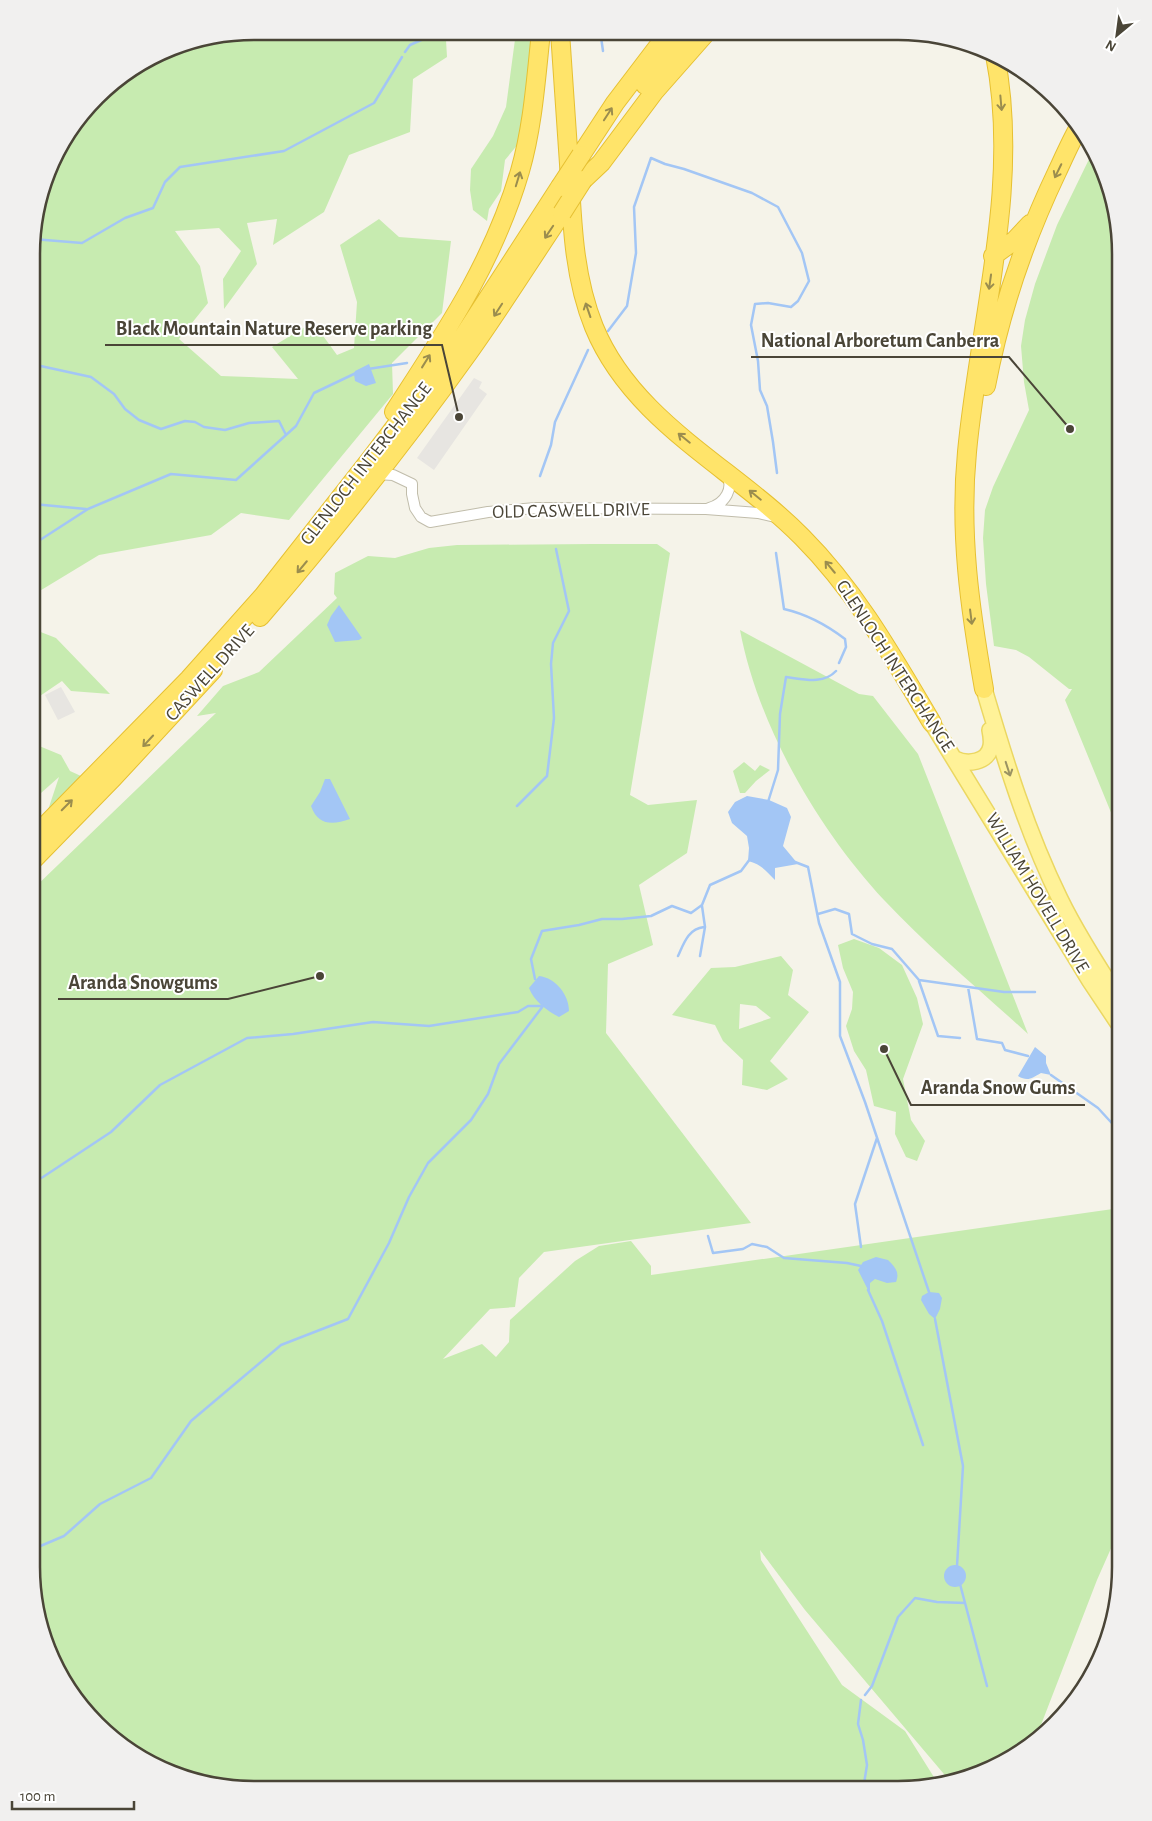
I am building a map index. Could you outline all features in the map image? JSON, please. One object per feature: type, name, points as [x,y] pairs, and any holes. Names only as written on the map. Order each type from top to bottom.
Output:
[{"type":"highway","points":[[301,546],[312,526],[393,414],[466,299],[491,250],[521,168],[533,106],[540,40]]},
{"type":"highway","name":"GLENLOCH INTERCHANGE","points":[[561,40],[576,262],[585,302],[595,329],[616,367],[644,402],[787,522],[842,581],[877,630],[932,723]]},
{"type":"highway","points":[[565,104],[568,40]]},
{"type":"highway","name":"GLENLOCH INTERCHANGE","points":[[40,832],[189,679],[237,626],[374,454],[461,340],[620,96],[662,40]]},
{"type":"highway","name":"GLENLOCH INTERCHANGE","points":[[376,474],[470,351],[562,213],[630,106],[680,40]]},
{"type":"highway","points":[[583,180],[601,162],[654,92],[699,40]]},
{"type":"highway","points":[[984,689],[967,585],[964,542],[966,456],[1001,197],[1003,152],[996,64]]},
{"type":"highway","points":[[967,585],[973,476],[984,392],[1006,304],[1040,209],[1076,134]]},
{"type":"highway","points":[[993,256],[1020,236],[1040,209]]},
{"type":"highway","name":"CASWELL DRIVE","points":[[40,853],[114,777],[222,661],[294,577],[376,474]]},
{"type":"main road","points":[[955,759],[963,762],[976,761],[990,751],[992,740],[984,689]]},
{"type":"main road","name":"WILLIAM HOVELL DRIVE","points":[[984,689],[1019,802],[1043,861],[1060,900],[1112,988]]},
{"type":"main road","name":"GLENLOCH INTERCHANGE","points":[[932,723],[955,759]]},
{"type":"main road","name":"WILLIAM HOVELL DRIVE","points":[[955,759],[1112,1014]]},
{"type":"street","points":[[706,509],[719,504],[727,495],[730,482],[722,469]]},
{"type":"street","name":"OLD CASWELL DRIVE","points":[[376,474],[393,475],[412,484],[415,508],[421,517],[430,522],[472,514],[523,508],[706,509],[758,512],[787,522]]},
{"type":"green space","points":[[240,40],[446,40],[447,57],[413,79],[410,132],[349,155],[324,212],[273,245],[277,219],[247,223],[257,264],[224,309],[223,279],[241,251],[219,228],[175,231],[200,266],[208,303],[179,339],[221,376],[298,379],[272,347],[313,322],[337,355],[354,348],[357,302],[340,245],[379,219],[399,237],[451,241],[442,313],[392,363],[393,394],[289,520],[241,513],[211,535],[99,555],[40,591],[40,240],[51,185],[76,135],[93,113],[113,93],[135,76],[172,56],[199,47]]},
{"type":"green space","points":[[515,40],[533,40],[531,77],[519,143],[505,160],[501,191],[489,209],[487,221],[473,210],[470,190],[471,169],[493,136],[506,107]]},
{"type":"green space","points":[[1089,159],[1105,199],[1112,240],[1112,815],[1065,700],[1072,689],[1069,689],[1029,657],[1016,650],[994,646],[986,584],[983,538],[985,510],[993,487],[1029,410],[1021,346],[1025,320],[1035,284],[1057,225]]},
{"type":"green space","points":[[657,544],[670,553],[630,795],[648,805],[697,800],[687,853],[639,885],[653,945],[608,964],[606,1033],[751,1223],[544,1252],[519,1278],[515,1307],[490,1309],[443,1359],[482,1344],[496,1357],[509,1342],[510,1320],[575,1261],[599,1246],[631,1241],[651,1266],[651,1275],[1112,1209],[1112,1546],[1040,1727],[1017,1745],[980,1765],[945,1776],[805,1610],[760,1550],[761,1560],[842,1685],[905,1731],[934,1778],[912,1781],[240,1781],[226,1779],[199,1774],[172,1765],[124,1737],[84,1697],[56,1649],[47,1622],[40,1581],[40,882],[216,713],[197,716],[223,686],[259,672],[337,598],[334,594],[335,573],[368,556],[395,558],[429,548],[457,545]]},
{"type":"green space","points":[[740,630],[859,694],[873,696],[918,754],[1028,1034],[901,918],[860,872],[836,841],[814,809],[776,739],[761,703]]},
{"type":"green space","points":[[40,632],[56,638],[110,694],[71,691],[62,681],[40,696]]},
{"type":"green space","points":[[40,746],[61,755],[70,771],[81,776],[46,816],[59,777],[40,794]]},
{"type":"green space","points":[[744,762],[755,771],[760,765],[770,770],[745,793],[740,793],[733,771]]},
{"type":"green space","points":[[854,939],[879,948],[902,965],[917,998],[923,1024],[903,1079],[911,1120],[925,1141],[917,1161],[906,1157],[895,1134],[896,1112],[874,1106],[866,1070],[854,1051],[846,1026],[852,1009],[853,992],[843,968],[838,945]]},
{"type":"green space","points":[[781,956],[793,970],[788,995],[809,1012],[770,1061],[788,1079],[767,1090],[742,1085],[743,1060],[723,1041],[715,1025],[672,1015],[711,968],[735,967]],"holes":[[[740,1004],[756,1006],[771,1018],[739,1029]]]},
{"type":"shaded area","points":[[474,378],[482,382],[479,388],[487,394],[434,470],[417,458]]},
{"type":"shaded area","points":[[61,687],[75,712],[58,720],[45,695]]},
{"type":"water","points":[[369,364],[376,383],[366,386],[355,381],[354,374],[355,371]]},
{"type":"water","points":[[339,605],[362,638],[359,640],[335,642],[327,625]]},
{"type":"water","points":[[325,779],[330,779],[350,819],[332,823],[322,820],[314,813],[311,806],[320,792]]},
{"type":"water","points":[[747,796],[769,800],[787,808],[791,817],[783,846],[798,864],[775,868],[775,880],[760,866],[748,861],[749,848],[747,836],[732,823],[728,812],[735,802]]},
{"type":"water","points":[[539,976],[551,980],[560,988],[567,999],[569,1011],[559,1017],[546,1009],[531,993],[529,988]]},
{"type":"water","points":[[1035,1047],[1046,1056],[1046,1063],[1051,1075],[1041,1073],[1030,1079],[1021,1078],[1018,1076]]},
{"type":"water","points":[[876,1257],[888,1260],[891,1263],[896,1270],[897,1278],[896,1282],[887,1283],[875,1279],[870,1283],[870,1291],[858,1270],[863,1262]]},
{"type":"water","points":[[929,1292],[939,1293],[942,1298],[940,1309],[935,1319],[929,1314],[921,1300],[922,1296]]},
{"type":"water","points":[[955,1565],[963,1568],[966,1576],[963,1584],[955,1587],[947,1584],[944,1576],[947,1568]]},
{"type":"waterway","points":[[405,52],[410,45],[421,40]]},
{"type":"waterway","points":[[601,40],[603,51]]},
{"type":"waterway","points":[[40,240],[82,243],[125,218],[153,208],[165,182],[180,167],[284,151],[374,103],[402,57]]},
{"type":"waterway","points":[[608,331],[627,306],[636,253],[634,207],[651,158],[752,193],[778,207],[802,253],[809,281],[798,301],[791,307],[768,303],[755,304],[751,325],[758,361],[760,390],[767,406],[777,473]]},
{"type":"waterway","points":[[540,476],[551,445],[555,422],[588,350]]},
{"type":"waterway","points":[[368,369],[407,363]]},
{"type":"waterway","points":[[40,366],[91,377],[114,394],[125,409],[139,420],[161,429],[185,421],[195,422],[204,427],[225,430],[249,423],[279,421],[286,435]]},
{"type":"waterway","points":[[40,540],[88,509],[171,474],[236,480],[296,426],[314,393],[356,373]]},
{"type":"waterway","points":[[40,505],[86,509]]},
{"type":"waterway","points":[[517,806],[547,776],[554,718],[551,664],[553,643],[569,611],[556,549]]},
{"type":"waterway","points":[[776,553],[784,609],[816,621],[845,639],[846,647],[839,663]]},
{"type":"waterway","points":[[768,802],[778,770],[780,714],[786,677],[819,680],[836,671]]},
{"type":"waterway","points":[[535,979],[531,959],[542,931],[602,919],[651,916],[672,906],[691,913],[702,905],[710,885],[741,871],[750,859]]},
{"type":"waterway","points":[[795,862],[808,867],[819,923],[840,982],[840,1036],[865,1102],[929,1292]]},
{"type":"waterway","points":[[700,956],[705,927],[702,906]]},
{"type":"waterway","points":[[818,914],[835,909],[849,914],[852,934],[872,944],[892,949],[919,980],[1004,992],[1035,992]]},
{"type":"waterway","points":[[678,956],[690,934],[704,927]]},
{"type":"waterway","points":[[919,981],[938,1036],[960,1038]]},
{"type":"waterway","points":[[968,987],[977,1039],[1002,1043],[1005,1050],[1028,1056]]},
{"type":"waterway","points":[[40,1179],[111,1132],[160,1085],[247,1038],[293,1034],[373,1022],[429,1026],[518,1012],[528,1006],[543,1006]]},
{"type":"waterway","points":[[40,1546],[64,1536],[100,1504],[151,1478],[191,1421],[281,1345],[348,1319],[389,1243],[409,1197],[428,1163],[471,1120],[488,1094],[499,1064],[543,1006]]},
{"type":"waterway","points":[[1051,1075],[1098,1108],[1112,1123]]},
{"type":"waterway","points":[[861,1247],[855,1204],[877,1138]]},
{"type":"waterway","points":[[708,1236],[713,1253],[743,1249],[752,1244],[767,1247],[784,1258],[847,1263],[861,1266]]},
{"type":"waterway","points":[[868,1290],[882,1321],[923,1445]]},
{"type":"waterway","points":[[935,1319],[963,1466],[957,1566]]},
{"type":"waterway","points":[[960,1584],[987,1686]]},
{"type":"waterway","points":[[865,1695],[872,1686],[898,1617],[915,1598],[937,1602],[965,1603]]},
{"type":"waterway","points":[[861,1700],[858,1724],[867,1765],[864,1781]]},
{"type":"place","name":"Black Mountain Nature Reserve parking","points":[[459,417]]},
{"type":"place","name":"National Arboretum Canberra","points":[[1070,429]]},
{"type":"place","name":"Aranda Snowgums","points":[[320,976]]},
{"type":"place","name":"Aranda Snow Gums","points":[[884,1049]]}]
